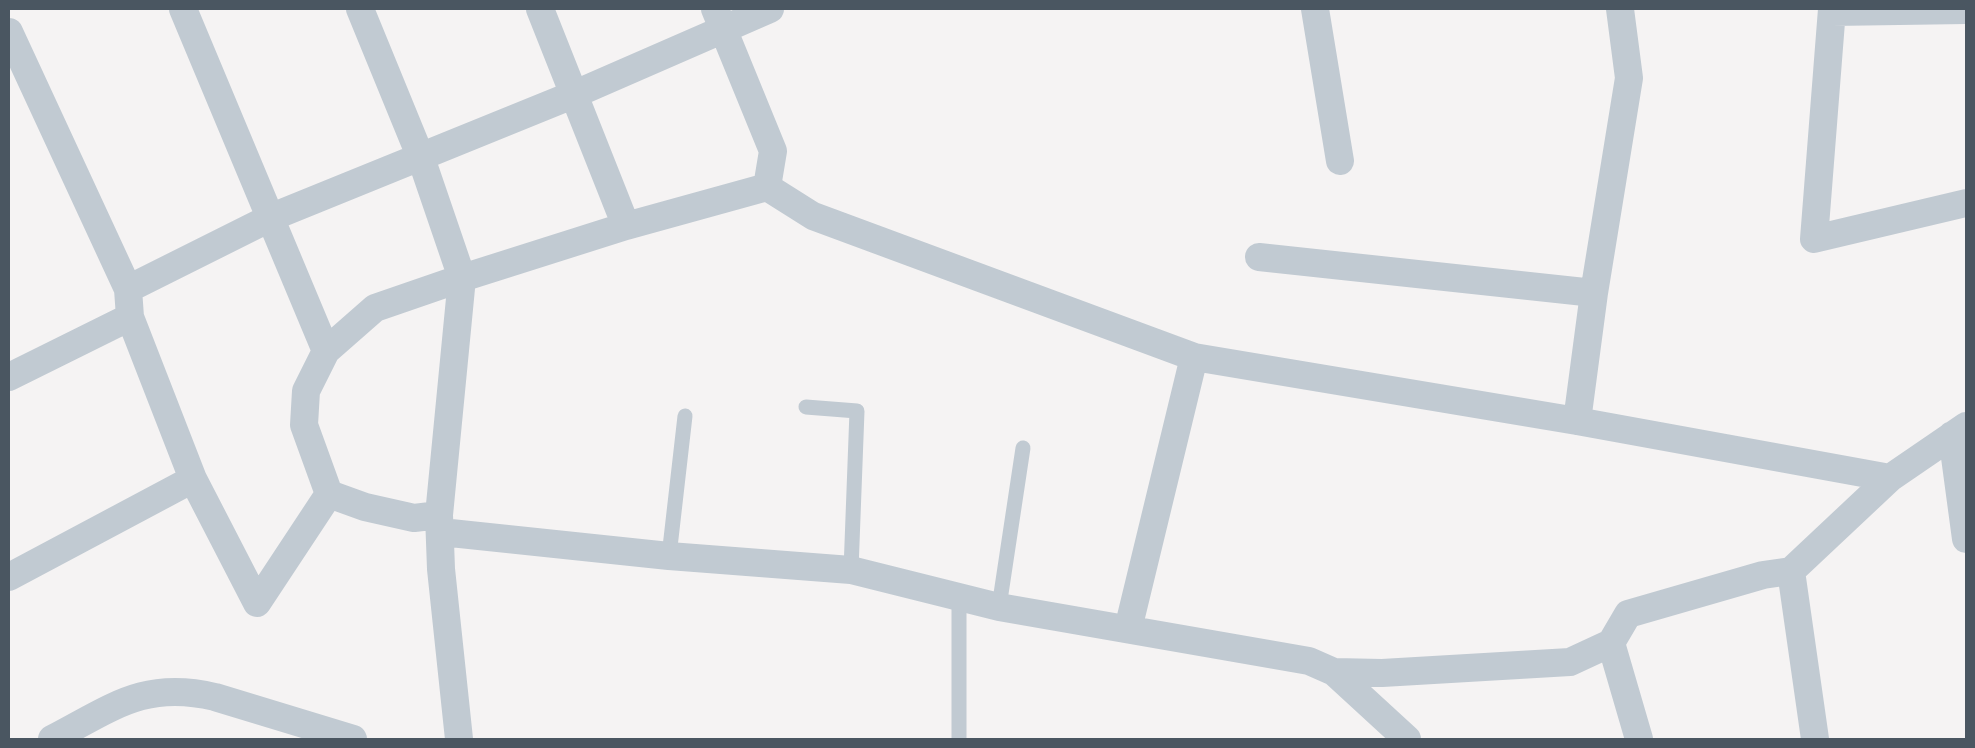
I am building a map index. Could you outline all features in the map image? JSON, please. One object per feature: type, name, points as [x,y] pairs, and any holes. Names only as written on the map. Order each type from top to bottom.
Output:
[{"type":"street","points":[[183,9],[272,217],[326,351]]},
{"type":"street","points":[[360,9],[421,158],[462,278],[440,524],[441,569],[459,739]]},
{"type":"street","points":[[540,9],[626,226]]},
{"type":"street","points":[[128,289],[272,217],[575,94],[720,19],[770,9]]},
{"type":"street","points":[[1315,9],[1340,161]]},
{"type":"street","points":[[1577,421],[1594,293],[1629,78],[1626,10]]},
{"type":"street","points":[[1966,10],[1832,10],[1814,239],[1966,203]]},
{"type":"street","points":[[720,19],[773,151],[767,187]]},
{"type":"street","points":[[9,32],[128,289],[130,317],[193,478],[257,603],[329,494]]},
{"type":"street","points":[[329,494],[304,425],[306,391],[326,351],[375,308],[626,226],[767,187],[813,216],[1194,357],[1577,421],[1890,478]]},
{"type":"street","points":[[1259,257],[1594,293]]},
{"type":"street","points":[[9,377],[130,317]]},
{"type":"street","points":[[1128,629],[1194,357]]},
{"type":"street","points":[[329,494],[365,507],[440,524],[669,556],[851,570],[959,595],[999,607],[1309,662],[1334,672],[1382,673],[1570,662],[1611,643],[1628,614],[1764,575],[1791,571],[1890,478],[1959,431]]},
{"type":"street","points":[[1959,431],[1966,539]]},
{"type":"street","points":[[9,577],[193,478]]},
{"type":"street","points":[[1791,571],[1814,739]]},
{"type":"street","points":[[1611,643],[1639,739]]},
{"type":"street","points":[[1334,672],[1406,739]]},
{"type":"street","points":[[52,739],[132,697],[162,691],[193,692],[215,697],[354,739]]},
{"type":"lane","points":[[806,407],[857,411],[851,570]]},
{"type":"lane","points":[[669,556],[685,416]]},
{"type":"lane","points":[[999,607],[1024,448]]},
{"type":"lane","points":[[959,595],[959,739]]}]
